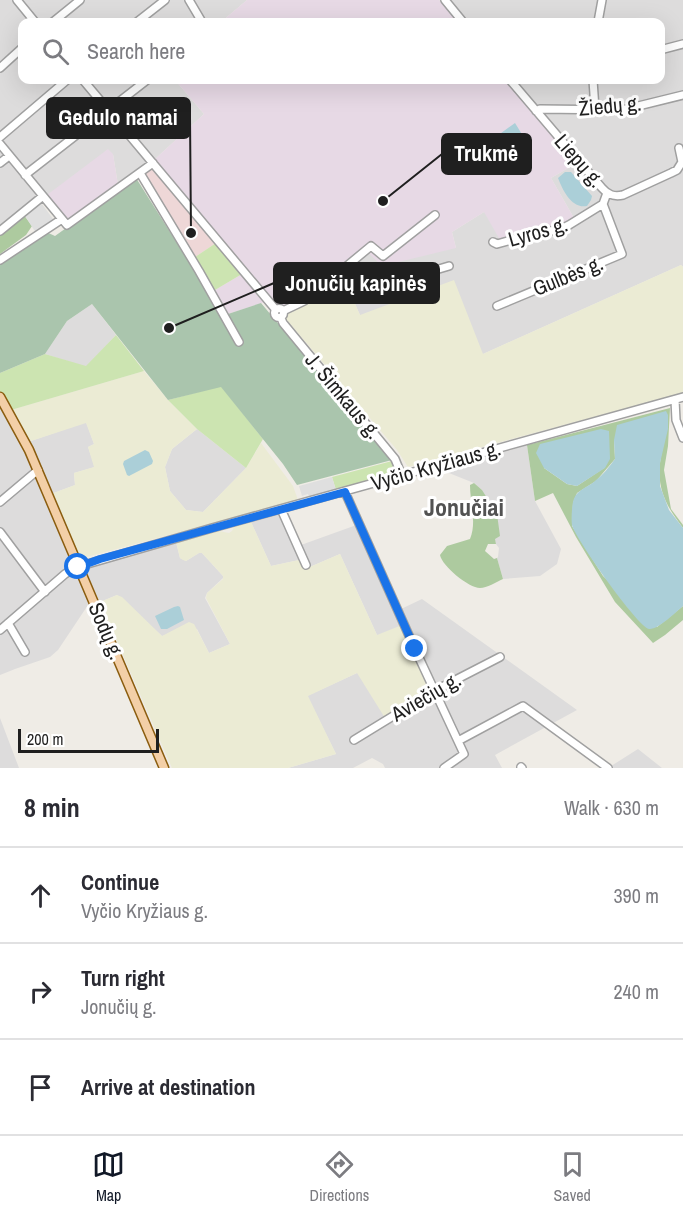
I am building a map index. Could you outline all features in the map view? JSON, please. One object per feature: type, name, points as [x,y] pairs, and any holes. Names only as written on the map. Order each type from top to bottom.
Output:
[{"type":"main road","name":"Sodų g.","points":[[0,397],[4,411],[26,442],[164,768]]},
{"type":"street","points":[[17,0],[32,18]]},
{"type":"street","points":[[58,18],[80,0]]},
{"type":"street","points":[[142,18],[165,0]]},
{"type":"street","points":[[189,0],[200,18]]},
{"type":"street","points":[[445,0],[461,18]]},
{"type":"street","points":[[599,18],[602,0]]},
{"type":"street","points":[[665,49],[683,44]]},
{"type":"street","points":[[0,68],[18,52]]},
{"type":"street","points":[[0,137],[63,84]]},
{"type":"street","name":"J. Šimkaus g.","points":[[86,84],[280,313],[283,322],[395,459],[402,476]]},
{"type":"street","points":[[25,175],[142,84]]},
{"type":"street","name":"Liepų g.","points":[[513,84],[607,193],[614,196],[623,195],[677,170],[682,162],[679,148]]},
{"type":"street","points":[[593,84],[595,109]]},
{"type":"street","name":"Žiedų g.","points":[[536,111],[540,109],[622,110],[683,95]]},
{"type":"street","points":[[0,144],[65,222]]},
{"type":"street","points":[[0,163],[9,156]]},
{"type":"street","points":[[0,260],[65,222],[153,163]]},
{"type":"street","points":[[140,172],[239,342]]},
{"type":"street","points":[[603,204],[607,193]]},
{"type":"street","points":[[0,231],[43,196]]},
{"type":"street","name":"Lyros g.","points":[[493,242],[497,244],[561,229],[603,204]]},
{"type":"street","name":"Gulbės g.","points":[[497,306],[622,254],[603,204]]},
{"type":"street","points":[[280,313],[303,301],[371,246],[383,256],[435,215]]},
{"type":"street","points":[[336,275],[351,293],[355,294],[449,266]]},
{"type":"street","name":"Vyčio Kryžiaus g.","points":[[0,630],[65,574],[100,559],[683,398]]},
{"type":"street","points":[[675,400],[676,420],[683,438]]},
{"type":"street","points":[[0,502],[38,470]]},
{"type":"street","points":[[345,492],[464,754],[444,768]]},
{"type":"street","points":[[281,509],[306,565]]},
{"type":"street","points":[[0,532],[45,592]]},
{"type":"street","points":[[8,623],[24,652]]},
{"type":"street","name":"Aviečių g.","points":[[354,740],[434,692],[500,657]]},
{"type":"street","points":[[458,741],[522,706],[605,766]]},
{"type":"street","points":[[594,768],[605,766]]},
{"type":"shaded area","points":[[0,0],[247,0],[226,18],[18,18],[18,84],[178,84],[204,114],[154,160],[118,185],[113,154],[47,195],[44,192],[0,228]]},
{"type":"shaded area","points":[[247,0],[439,0],[455,18],[226,18]]},
{"type":"shaded area","points":[[439,0],[683,0],[683,267],[681,265],[483,354],[360,315],[352,297],[331,274],[364,249],[456,248],[452,232],[484,212],[574,218],[551,178],[577,163],[509,84],[665,84],[665,18],[455,18]]},
{"type":"shaded area","points":[[178,84],[509,84],[577,163],[551,178],[574,218],[561,226],[500,240],[484,212],[452,232],[456,248],[382,266],[364,249],[297,303],[291,306],[279,306],[274,303],[154,160],[204,114]]},
{"type":"shaded area","points":[[108,149],[113,154],[118,185],[68,220],[47,195]]},
{"type":"shaded area","points":[[149,168],[153,168],[216,243],[195,257],[145,175]]},
{"type":"shaded area","points":[[39,200],[56,223],[38,236],[23,213]]},
{"type":"shaded area","points":[[242,274],[265,302],[228,314],[215,290]]},
{"type":"shaded area","points":[[92,304],[116,335],[86,367],[45,354],[67,321]]},
{"type":"shaded area","points":[[0,408],[5,408],[23,443],[73,561],[69,568],[0,626]]},
{"type":"shaded area","points":[[86,422],[94,444],[88,447],[95,467],[74,473],[75,485],[51,494],[28,442]]},
{"type":"shaded area","points":[[197,429],[246,468],[203,512],[186,510],[170,491],[165,467],[172,449]]},
{"type":"shaded area","points":[[527,445],[535,501],[561,549],[557,564],[540,576],[503,579],[497,558],[499,548],[482,490],[474,483],[444,471]]},
{"type":"shaded area","points":[[332,477],[336,490],[309,497],[308,494],[302,496],[299,486]]},
{"type":"shaded area","points":[[286,511],[301,545],[362,523],[399,610],[422,599],[577,710],[495,755],[502,768],[385,768],[383,764],[372,758],[353,768],[288,768],[336,754],[307,696],[357,673],[377,635],[340,554],[305,569],[299,560],[271,566],[251,522]]},
{"type":"shaded area","points":[[176,542],[180,558],[186,561],[202,553],[223,576],[205,598],[230,644],[209,653],[197,629],[162,636],[117,595],[100,602],[85,571],[87,568]]},
{"type":"shaded area","points":[[71,574],[79,575],[90,602],[58,650],[50,657],[0,675],[0,635]]},
{"type":"shaded area","points":[[0,718],[19,768],[0,768]]},
{"type":"shaded area","points":[[638,749],[662,768],[608,768]]},
{"type":"green space","points":[[136,178],[194,270],[236,344],[243,342],[228,314],[261,303],[392,460],[297,485],[283,464],[221,387],[168,400],[92,304],[67,321],[45,354],[0,373],[0,262],[44,231],[55,236]]},
{"type":"green space","points":[[24,215],[32,226],[26,235],[0,254],[0,234]]},
{"type":"green space","points":[[216,243],[242,274],[215,290],[195,257]]},
{"type":"green space","points":[[681,265],[683,267],[683,393],[408,467],[397,450],[286,319],[287,313],[305,305],[335,279],[352,297],[360,315],[454,280],[483,354]]},
{"type":"green space","points":[[116,335],[144,371],[11,410],[0,392],[0,373],[45,354],[86,366]]},
{"type":"green space","points":[[144,371],[168,400],[197,429],[172,449],[165,467],[170,491],[186,510],[203,512],[246,468],[261,443],[293,486],[298,500],[83,558],[77,553],[51,494],[75,485],[74,473],[94,467],[88,447],[94,444],[86,423],[28,442],[11,410]]},
{"type":"green space","points":[[221,386],[263,439],[246,468],[197,429],[168,400]]},
{"type":"green space","points":[[670,408],[664,470],[671,509],[683,528],[664,498],[660,482],[660,463],[668,415],[614,440],[615,459],[596,481],[577,493],[573,503],[572,526],[603,576],[657,627],[683,606],[683,620],[665,635],[653,643],[615,602],[553,493],[535,501],[527,445]],"holes":[[[544,468],[604,468],[577,486],[567,484]]]},
{"type":"green space","points":[[392,461],[396,470],[394,475],[336,490],[332,477]]},
{"type":"green space","points":[[474,483],[482,490],[497,514],[500,536],[495,539],[496,544],[488,544],[485,551],[494,559],[497,558],[503,579],[480,588],[457,576],[440,555],[447,546],[470,539],[473,519],[470,485]]},
{"type":"green space","points":[[251,522],[271,566],[299,560],[305,569],[340,554],[377,635],[402,625],[431,691],[385,718],[357,673],[308,696],[336,754],[288,768],[172,768],[100,602],[117,595],[122,597],[162,636],[189,622],[194,624],[209,653],[230,644],[206,598],[207,593],[223,579],[223,576],[202,553],[186,561],[180,558],[176,542],[219,531],[229,533],[234,527]]},
{"type":"water","points":[[515,123],[528,144],[510,155],[497,136]]},
{"type":"water","points":[[565,172],[571,172],[592,196],[587,206],[577,205],[565,193],[558,178]]},
{"type":"water","points":[[666,411],[668,429],[660,463],[660,486],[669,510],[683,528],[683,606],[662,624],[649,629],[620,598],[584,546],[572,525],[572,510],[577,494],[601,476],[615,459],[614,440],[617,425]]},
{"type":"water","points":[[601,429],[609,431],[610,459],[605,468],[577,486],[567,484],[544,468],[536,453],[540,444]]},
{"type":"water","points":[[145,450],[149,452],[152,464],[127,475],[124,461]]},
{"type":"water","points":[[178,606],[184,620],[167,629],[161,629],[155,616]]},
{"type":"place","name":"Trukmė","points":[[383,201]]},
{"type":"place","name":"Gedulo namai","points":[[191,233]]},
{"type":"place","name":"Jonučių kapinės","points":[[169,328]]},
{"type":"district","name":"Jonučiai","points":[[464,508]]},
{"type":"route","points":[[78,567],[345,492],[415,649]]}]
